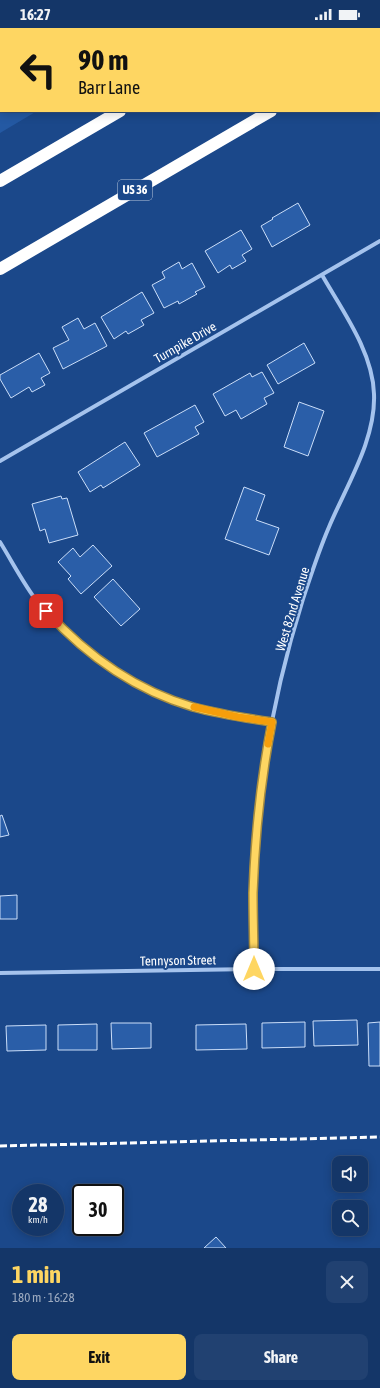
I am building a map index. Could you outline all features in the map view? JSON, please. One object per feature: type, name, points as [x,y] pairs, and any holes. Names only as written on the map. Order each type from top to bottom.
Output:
[{"type":"highway","points":[[0,181],[118,112]]},
{"type":"highway","name":"US 36","points":[[0,269],[269,112]]},
{"type":"street","name":"Turnpike Drive","points":[[0,460],[380,241]]},
{"type":"street","name":"West 82nd Avenue","points":[[254,969],[253,892],[258,817],[266,752],[274,706],[304,599],[329,528],[360,459],[370,430],[374,406],[373,380],[363,349],[322,275]]},
{"type":"street","points":[[0,542],[24,582],[40,604],[82,647],[111,670],[151,691],[180,703],[238,717],[272,722]]},
{"type":"street","name":"Tennyson Street","points":[[0,973],[254,969],[380,969]]},
{"type":"shaded area","points":[[0,112],[35,112],[0,133]]},
{"type":"building","points":[[298,203],[310,225],[272,247],[261,226]]},
{"type":"building","points":[[241,230],[252,249],[242,255],[246,261],[232,269],[230,265],[218,273],[205,251]]},
{"type":"building","points":[[179,262],[182,269],[192,263],[205,287],[195,292],[197,294],[179,304],[178,301],[164,308],[152,285],[165,278],[162,272]]},
{"type":"building","points":[[142,292],[154,313],[141,320],[144,325],[128,334],[126,331],[114,339],[101,317]]},
{"type":"building","points":[[78,318],[84,329],[95,323],[107,346],[63,369],[53,348],[69,340],[62,327]]},
{"type":"building","points":[[304,343],[315,363],[278,384],[267,365]]},
{"type":"building","points":[[39,353],[50,373],[41,378],[45,385],[32,392],[29,387],[11,398],[0,379],[0,375]]},
{"type":"building","points":[[262,372],[274,393],[264,398],[267,404],[241,419],[236,410],[225,416],[213,394],[250,373],[252,377]]},
{"type":"building","points":[[299,402],[324,411],[308,456],[284,447]]},
{"type":"building","points":[[195,405],[204,422],[195,427],[199,434],[157,457],[144,433]]},
{"type":"building","points":[[125,442],[140,465],[103,488],[101,485],[90,492],[78,472]]},
{"type":"building","points":[[244,487],[265,495],[256,520],[279,528],[269,555],[225,539]]},
{"type":"building","points":[[61,496],[62,499],[67,498],[78,535],[49,543],[45,529],[40,531],[32,504]]},
{"type":"building","points":[[93,545],[112,566],[81,594],[68,579],[71,576],[58,562],[73,548],[80,557]]},
{"type":"building","points":[[113,579],[140,609],[121,626],[94,597]]},
{"type":"building","points":[[2,815],[9,835],[0,837],[0,816]]},
{"type":"building","points":[[17,895],[17,919],[0,919],[0,896]]},
{"type":"building","points":[[357,1020],[358,1045],[314,1046],[313,1021]]},
{"type":"building","points":[[305,1022],[305,1047],[262,1048],[262,1023]]},
{"type":"building","points":[[380,1022],[380,1066],[369,1066],[368,1023]]},
{"type":"building","points":[[111,1023],[151,1023],[151,1048],[112,1049]]},
{"type":"building","points":[[97,1024],[97,1050],[58,1050],[58,1025]]},
{"type":"building","points":[[246,1024],[247,1049],[196,1050],[196,1025]]},
{"type":"building","points":[[46,1025],[46,1050],[7,1051],[6,1026]]},
{"type":"building","points":[[216,1237],[226,1248],[204,1248]]},
{"type":"railway","points":[[0,1146],[380,1137]]},
{"type":"slow traffic","points":[[194,707],[238,717],[272,722],[268,744]]},
{"type":"route","points":[[46,611],[82,647],[111,670],[151,691],[194,707],[238,717],[272,722],[266,752],[258,817],[253,892],[254,969]]}]
